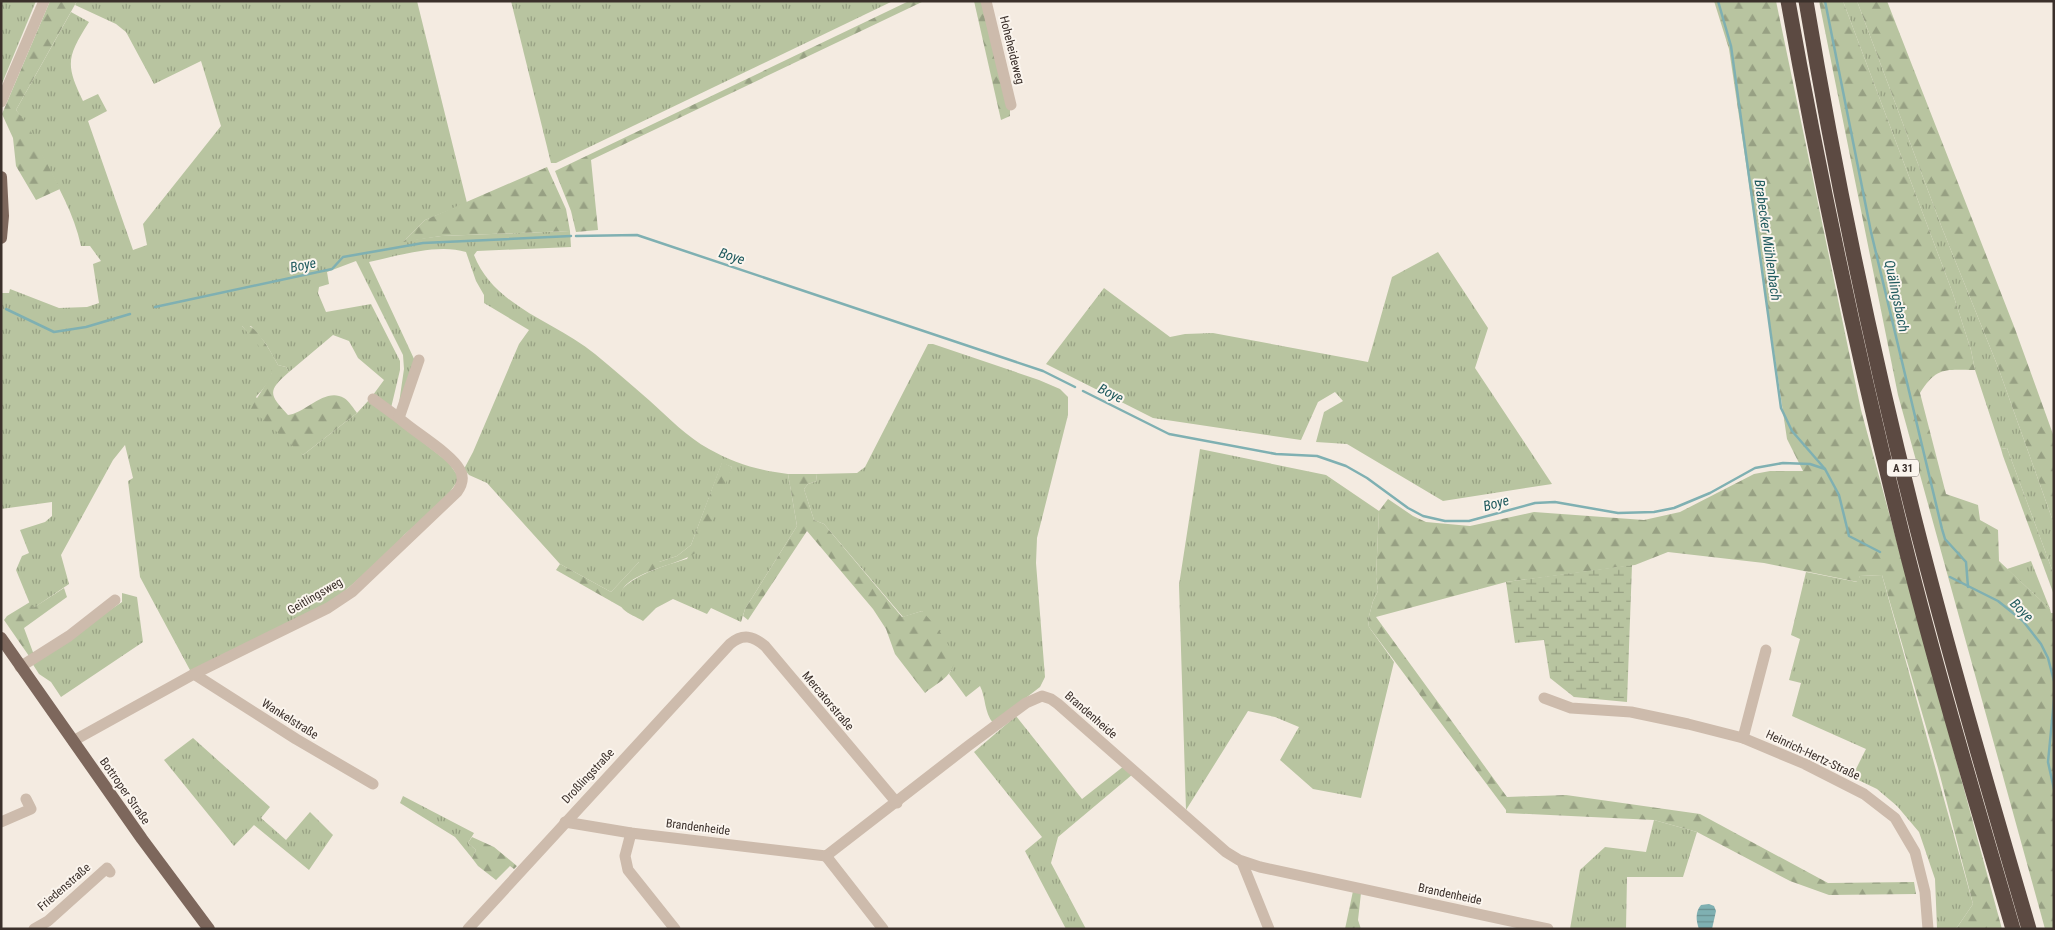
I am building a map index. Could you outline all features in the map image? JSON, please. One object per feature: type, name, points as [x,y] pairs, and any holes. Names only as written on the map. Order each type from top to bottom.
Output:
[{"type":"highway","name":"A 31","points":[[1788,1],[1806,101],[1850,311],[1899,519],[1956,733],[2013,929]]},
{"type":"highway","name":"A 31","points":[[1806,1],[1822,95],[1865,306],[1914,516],[1970,729],[2029,929]]},
{"type":"main road","points":[[1,177],[3,216],[1,238]]},
{"type":"main road","name":"Bottroper Straße","points":[[1,638],[142,839],[209,929]]},
{"type":"street","points":[[1,102],[44,1]]},
{"type":"street","name":"Hoheheideweg","points":[[986,1],[1011,105]]},
{"type":"street","points":[[399,418],[419,360]]},
{"type":"street","name":"Geitlingsweg","points":[[73,741],[194,674],[328,608],[352,592],[456,492],[462,477],[454,462],[373,399]]},
{"type":"street","points":[[20,667],[69,636],[115,600]]},
{"type":"street","name":"Mercatorstraße","points":[[730,644],[738,638],[750,637],[757,639],[765,646],[896,803]]},
{"type":"street","name":"Droßlingstraße","points":[[468,929],[730,644]]},
{"type":"street","points":[[1743,738],[1766,650]]},
{"type":"street","name":"Wankelstraße","points":[[194,674],[296,740],[373,784]]},
{"type":"street","name":"Brandenheide","points":[[565,822],[631,833],[826,856],[1026,703],[1042,696],[1058,704],[1226,852],[1242,862],[1548,929]]},
{"type":"street","name":"Heinrich-Hertz-Straße","points":[[1544,698],[1571,708],[1631,712],[1743,738],[1805,764],[1864,794],[1895,818],[1915,852],[1925,892],[1928,929]]},
{"type":"street","points":[[1,822],[31,808],[26,799]]},
{"type":"street","points":[[631,833],[626,856],[628,870],[675,929]]},
{"type":"street","points":[[826,856],[883,929]]},
{"type":"street","points":[[1242,862],[1269,929]]},
{"type":"street","name":"Friedenstraße","points":[[34,929],[48,920],[107,868],[110,872]]},
{"type":"green space","points":[[1,1],[36,1],[1,86]]},
{"type":"green space","points":[[50,1],[77,1],[16,110],[26,122],[60,189],[36,200],[16,166],[13,138],[2,114]]},
{"type":"green space","points":[[77,1],[417,1],[467,203],[425,220],[404,241],[441,236],[570,231],[571,247],[477,251],[474,255],[483,273],[511,301],[595,354],[693,439],[718,454],[738,462],[767,471],[788,474],[797,526],[745,609],[741,622],[711,608],[707,614],[673,599],[656,608],[643,621],[623,609],[619,600],[621,591],[629,583],[655,570],[687,559],[732,467],[722,463],[691,545],[677,556],[659,562],[639,562],[611,592],[560,564],[487,483],[469,475],[464,469],[519,344],[529,330],[484,303],[484,295],[476,281],[466,252],[443,249],[417,251],[369,262],[415,361],[399,403],[404,369],[403,355],[356,261],[327,272],[329,284],[319,287],[318,293],[326,312],[371,304],[400,361],[400,370],[391,408],[373,395],[384,380],[358,358],[349,341],[333,335],[289,372],[286,367],[278,365],[266,344],[251,326],[242,326],[267,354],[272,367],[269,380],[256,397],[303,455],[357,413],[369,400],[448,462],[458,476],[457,482],[444,500],[404,535],[390,552],[333,601],[191,672],[140,577],[128,481],[133,478],[125,445],[113,460],[61,555],[69,584],[32,609],[16,570],[22,556],[29,553],[20,530],[45,522],[52,516],[52,502],[1,509],[1,293],[9,293],[10,289],[59,308],[87,307],[99,303],[93,264],[101,261],[90,246],[81,246],[65,200],[30,132],[16,110],[71,12],[89,22],[76,44],[71,61],[71,69],[83,101],[98,94],[107,111],[88,121],[133,250],[147,245],[143,224],[221,126],[201,61],[154,84],[126,32],[116,24],[75,5]]},
{"type":"green space","points":[[511,1],[893,1],[556,163],[551,163]]},
{"type":"green space","points":[[909,1],[924,1],[591,160],[598,230],[576,232],[571,211],[555,171]]},
{"type":"green space","points":[[974,1],[982,1],[1010,110],[1010,116],[1001,120]]},
{"type":"green space","points":[[1714,1],[1776,1],[1861,410],[2002,929],[1956,929],[1973,904],[1938,768],[1882,575],[1860,576],[1858,582],[1764,563],[1668,552],[1635,565],[1506,582],[1376,617],[1507,797],[1566,795],[1700,814],[1828,883],[1914,882],[1916,894],[1829,895],[1790,881],[1697,832],[1654,820],[1506,813],[1506,810],[1369,627],[1368,620],[1378,591],[1376,577],[1379,511],[1388,499],[1413,516],[1426,522],[1470,526],[1534,512],[1644,520],[1680,512],[1754,474],[1770,471],[1803,471],[1787,439],[1729,49]]},
{"type":"green space","points":[[1819,1],[1843,1],[1952,291],[1971,350],[1975,370],[1943,371],[1932,378],[1920,393],[1946,494],[1978,505],[1980,520],[1998,530],[1999,561],[2050,609],[2051,613],[2054,613],[2054,929],[2045,929],[1898,395]]},
{"type":"green space","points":[[1843,1],[1857,1],[1942,228],[1998,367],[2054,524],[2054,575],[2007,448],[2001,449],[1952,291]]},
{"type":"green space","points":[[1857,1],[1887,1],[2015,329],[2054,437],[2054,524],[1998,367],[1942,228]]},
{"type":"green space","points":[[547,167],[566,209],[570,231],[441,236],[403,242],[425,220]]},
{"type":"green space","points":[[1438,252],[1488,328],[1475,368],[1552,484],[1443,501],[1347,444],[1316,442],[1324,412],[1343,401],[1335,392],[1318,402],[1301,440],[1153,418],[1046,364],[1104,288],[1170,337],[1185,334],[1213,333],[1368,362],[1392,277]]},
{"type":"green space","points":[[247,325],[260,336],[278,365],[286,367],[289,372],[277,384],[273,394],[277,403],[288,415],[302,410],[323,398],[337,395],[346,399],[357,413],[303,455],[251,409],[272,372],[267,356],[242,326]]},
{"type":"green space","points":[[928,344],[933,344],[1039,380],[1060,389],[1068,397],[1068,415],[1037,538],[1036,563],[1045,677],[1040,687],[993,723],[988,714],[980,686],[966,697],[949,674],[952,669],[922,611],[903,617],[824,524],[814,520],[804,489],[808,484],[817,481],[816,474],[857,473],[865,467]]},
{"type":"green space","points":[[2007,448],[2054,575],[2054,595],[2003,456],[2001,449]]},
{"type":"green space","points":[[1200,449],[1326,475],[1379,511],[1376,577],[1378,591],[1368,620],[1369,627],[1394,662],[1361,798],[1313,789],[1280,760],[1299,727],[1275,717],[1248,711],[1186,810],[1179,585]]},
{"type":"green space","points":[[722,462],[732,467],[701,548],[680,561],[636,578],[625,586],[621,596],[623,608],[556,570],[560,564],[611,592],[639,562],[659,562],[677,556],[691,545]]},
{"type":"green space","points":[[788,474],[816,474],[817,481],[808,484],[804,489],[814,520],[824,524],[902,617],[922,611],[944,638],[953,655],[952,669],[950,673],[925,693],[895,654],[886,629],[873,609],[807,531],[748,620],[743,616],[745,609],[797,526]]},
{"type":"green space","points":[[2031,561],[2050,609],[2007,569]]},
{"type":"green space","points":[[1632,565],[1627,702],[1574,697],[1550,678],[1544,640],[1515,643],[1506,582]]},
{"type":"green space","points":[[1806,572],[1857,582],[1860,576],[1882,575],[1973,904],[1956,929],[1937,928],[1935,879],[1919,832],[1897,806],[1877,789],[1852,777],[1866,749],[1792,716],[1801,683],[1789,680],[1800,639],[1791,635]]},
{"type":"green space","points":[[64,588],[67,597],[24,628],[34,655],[29,656],[4,620],[7,616],[30,602],[33,608]]},
{"type":"green space","points":[[122,593],[137,597],[143,642],[61,697],[51,682],[39,674],[32,663],[122,602]]},
{"type":"green space","points":[[1016,716],[1082,799],[1124,766],[1133,774],[1058,837],[1051,863],[1086,929],[1066,929],[1025,851],[1042,837],[974,752]]},
{"type":"green space","points":[[193,738],[270,807],[261,818],[286,840],[310,812],[333,835],[309,870],[254,825],[234,846],[164,760]]},
{"type":"green space","points":[[403,796],[474,833],[468,843],[476,850],[472,858],[455,837],[400,803]]},
{"type":"green space","points":[[1654,820],[1697,832],[1683,877],[1627,877],[1626,929],[1570,929],[1580,870],[1605,847],[1646,852]]},
{"type":"green space","points":[[472,837],[494,847],[517,866],[514,869],[510,866],[496,880],[478,866],[472,858],[476,850],[468,843]]},
{"type":"green space","points":[[1353,891],[1361,893],[1358,920],[1361,929],[1345,929]]},
{"type":"water","points":[[1709,904],[1714,906],[1716,911],[1712,929],[1699,929],[1698,911],[1701,905]]},
{"type":"waterway","name":"Brabecker Mühlenbach","points":[[1718,1],[1731,46],[1781,408],[1792,431],[1825,469]]},
{"type":"waterway","name":"Quälingsbach","points":[[1825,1],[1871,232],[1942,529],[1945,539],[1966,562],[1968,587]]},
{"type":"waterway","name":"Boye","points":[[576,236],[637,235],[1043,371],[1075,387]]},
{"type":"waterway","name":"Boye","points":[[155,307],[332,269],[343,257],[423,243],[571,236]]},
{"type":"waterway","name":"Boye","points":[[6,309],[54,332],[86,327],[130,314]]},
{"type":"waterway","name":"Boye","points":[[1083,391],[1169,434],[1276,454],[1317,456],[1346,466],[1367,478],[1408,508],[1423,516],[1445,521],[1469,521],[1535,503],[1555,502],[1618,513],[1654,512],[1674,508],[1710,493],[1755,468],[1783,463],[1810,464],[1825,469],[1839,495],[1849,536],[1880,552]]},
{"type":"waterway","name":"Boye","points":[[1950,577],[1998,601],[2023,621],[2041,644],[2048,658],[2054,681]]},
{"type":"waterway","name":"Boye","points":[[2054,700],[2048,762],[2054,789]]}]
